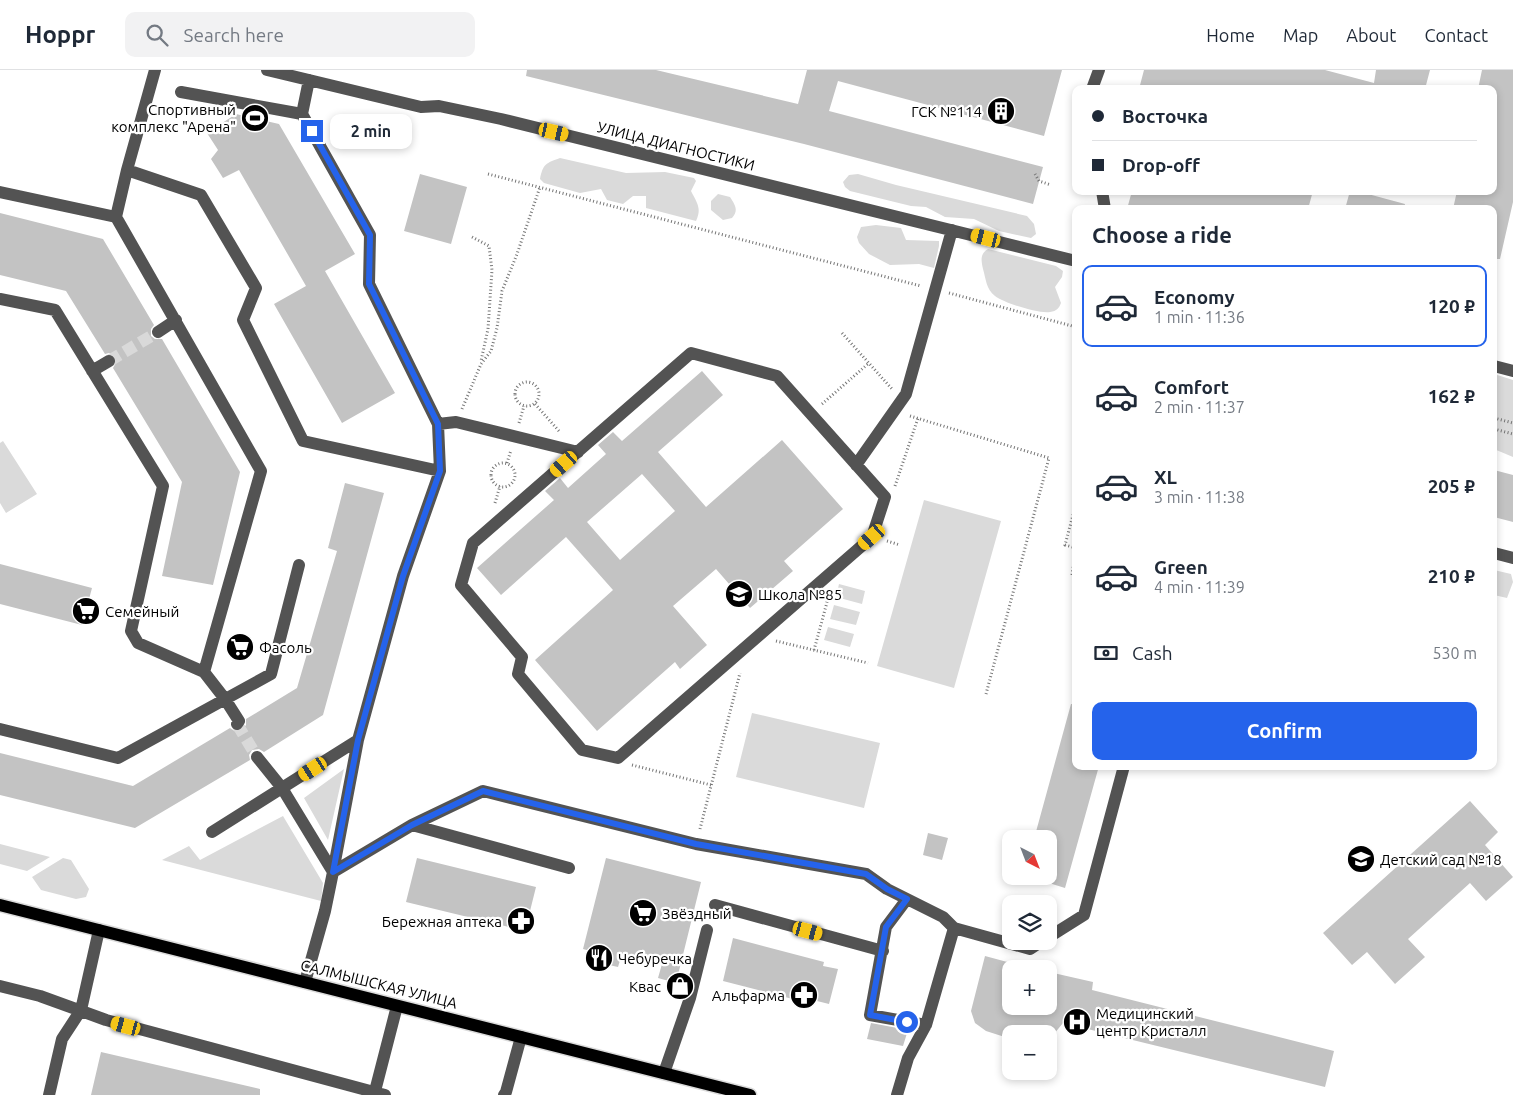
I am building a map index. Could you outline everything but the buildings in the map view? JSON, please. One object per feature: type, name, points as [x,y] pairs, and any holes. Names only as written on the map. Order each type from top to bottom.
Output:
[{"type":"main road","name":"САЛМЫШСКАЯ УЛИЦА","points":[[0,905],[750,1095]]},
{"type":"street","points":[[155,70],[116,217],[261,471],[204,672]]},
{"type":"street","name":"УЛИЦА ДИАГНОСТИКИ","points":[[267,70],[290,73],[309,80],[421,107],[439,106],[501,119],[1072,260]]},
{"type":"street","points":[[1093,85],[1099,70]]},
{"type":"street","points":[[305,982],[325,911],[358,740],[403,576],[440,471],[438,424],[369,284],[370,235],[302,114],[309,80]]},
{"type":"street","points":[[181,92],[302,114]]},
{"type":"street","points":[[127,170],[201,195],[256,288],[243,320],[303,441],[440,471]]},
{"type":"street","points":[[0,192],[116,217]]},
{"type":"street","points":[[856,465],[906,394],[952,230]]},
{"type":"street","points":[[0,298],[55,310],[163,486],[131,631],[138,643],[204,672],[239,721],[237,724]]},
{"type":"street","points":[[158,332],[176,320]]},
{"type":"street","points":[[691,353],[777,376],[811,414],[885,497],[872,537],[618,758],[582,750],[518,674],[522,657],[461,585],[473,543],[691,353]]},
{"type":"street","points":[[92,371],[109,361]]},
{"type":"street","points":[[1497,367],[1513,371]]},
{"type":"street","points":[[438,424],[456,422],[578,452]]},
{"type":"street","points":[[1497,554],[1513,558]]},
{"type":"street","points":[[0,729],[118,758],[271,674],[299,565]]},
{"type":"street","points":[[212,832],[358,740]]},
{"type":"street","points":[[257,756],[282,788],[333,872]]},
{"type":"street","points":[[1057,932],[1084,916],[1123,770]]},
{"type":"street","points":[[333,872],[412,825],[483,791],[696,844],[866,874],[887,889],[943,917],[954,928],[1002,941]]},
{"type":"street","points":[[412,825],[569,868]]},
{"type":"street","points":[[907,899],[886,927],[883,952],[870,1015],[926,1025]]},
{"type":"street","points":[[715,905],[883,952]]},
{"type":"street","points":[[898,1095],[908,1058],[926,1025],[954,928]]},
{"type":"street","points":[[49,1095],[62,1039],[81,1010],[99,930]]},
{"type":"street","points":[[664,1073],[690,998],[707,930]]},
{"type":"street","points":[[0,986],[40,996],[106,1020],[378,1094],[397,1006]]},
{"type":"street","points":[[504,1095],[521,1037]]},
{"type":"path","points":[[488,174],[1072,326]]},
{"type":"path","points":[[1035,174],[1039,181],[1051,185]]},
{"type":"path","points":[[456,422],[481,364],[490,351],[497,328],[502,291],[540,187]]},
{"type":"path","points":[[472,237],[488,246],[492,270],[488,329],[481,364]]},
{"type":"path","points":[[842,333],[869,363],[898,406],[918,418],[1050,458],[986,694]]},
{"type":"path","points":[[811,414],[869,363]]},
{"type":"path","points":[[529,382],[537,386],[539,399],[535,404],[526,407],[519,404],[515,394],[518,386],[529,382]]},
{"type":"path","points":[[535,404],[559,431]]},
{"type":"path","points":[[885,497],[893,492],[918,418]]},
{"type":"path","points":[[1497,419],[1513,423]]},
{"type":"path","points":[[1497,430],[1513,434]]},
{"type":"path","points":[[501,462],[510,464],[515,471],[513,483],[506,487],[499,486],[492,478],[491,474],[494,466],[501,462]]},
{"type":"path","points":[[1072,519],[1065,545],[1072,547]]},
{"type":"path","points":[[814,650],[836,568]]},
{"type":"path","points":[[758,636],[868,663]]},
{"type":"path","points":[[696,844],[747,646]]},
{"type":"path","points":[[618,758],[626,764],[712,785]]},
{"type":"shaded area","points":[[560,158],[626,173],[665,172],[694,178],[696,181],[691,191],[699,209],[696,221],[646,208],[646,196],[633,196],[623,204],[607,200],[601,189],[580,193],[544,183],[540,179],[542,170],[548,163]]},
{"type":"shaded area","points":[[858,174],[896,185],[1027,216],[1034,224],[1036,234],[1031,238],[999,231],[974,219],[945,217],[926,207],[911,206],[850,191],[843,182],[849,175]]},
{"type":"shaded area","points":[[718,194],[730,197],[736,208],[732,218],[723,220],[711,210],[711,201]]},
{"type":"shaded area","points":[[876,225],[901,228],[906,240],[939,241],[934,268],[919,264],[890,265],[869,254],[859,243],[857,237],[861,227]]},
{"type":"shaded area","points":[[988,249],[1056,266],[1063,271],[1062,277],[1055,287],[1061,303],[1058,308],[1050,312],[1030,310],[1013,305],[995,296],[988,287],[982,263],[982,255]]},
{"type":"shaded area","points":[[1497,375],[1513,380],[1513,457],[1497,450]]},
{"type":"shaded area","points":[[3,441],[37,494],[6,513],[0,503],[0,443]]},
{"type":"shaded area","points":[[924,500],[1001,521],[954,688],[877,666]]},
{"type":"shaded area","points":[[1497,571],[1511,574],[1513,582],[1507,598],[1497,596]]},
{"type":"shaded area","points":[[839,584],[865,591],[862,604],[836,597]]},
{"type":"shaded area","points":[[834,605],[860,612],[856,625],[830,619]]},
{"type":"shaded area","points":[[828,627],[854,634],[850,647],[824,640]]},
{"type":"shaded area","points":[[752,713],[880,743],[864,808],[736,777]]},
{"type":"shaded area","points":[[344,769],[328,840],[304,798]]},
{"type":"shaded area","points":[[283,816],[323,883],[321,901],[162,860],[189,846],[200,860]]},
{"type":"shaded area","points":[[0,844],[50,857],[27,871],[0,864]]},
{"type":"shaded area","points":[[63,858],[71,860],[89,889],[86,897],[76,899],[41,890],[32,877]]},
{"type":"tunnel","points":[[109,361],[158,332]]},
{"type":"tunnel","points":[[237,724],[257,757]]},
{"type":"place","name":"ГСК №114","points":[[1001,111]]},
{"type":"place","name":"Спортивный комплекс \"Арена\"","points":[[255,118]]},
{"type":"place","name":"Школа №85","points":[[739,594]]},
{"type":"place","name":"Семейный","points":[[86,611]]},
{"type":"place","name":"Фасоль","points":[[240,647]]},
{"type":"place","name":"Детский сад №18","points":[[1361,859]]},
{"type":"place","name":"Звёздный","points":[[643,913]]},
{"type":"place","name":"Бережная аптека","points":[[521,921]]},
{"type":"place","name":"Чебуречка","points":[[599,958]]},
{"type":"place","name":"Квас","points":[[680,986]]},
{"type":"place","name":"Альфарма","points":[[804,995]]},
{"type":"place","name":"Медицинский центр Кристалл","points":[[1077,1022]]},
{"type":"route","points":[[312,131],[370,235],[369,284],[438,424],[440,471],[403,576],[358,740],[333,872],[412,825],[483,791],[696,844],[866,874],[887,889],[907,899],[886,927],[883,952],[870,1015],[907,1022]]}]
